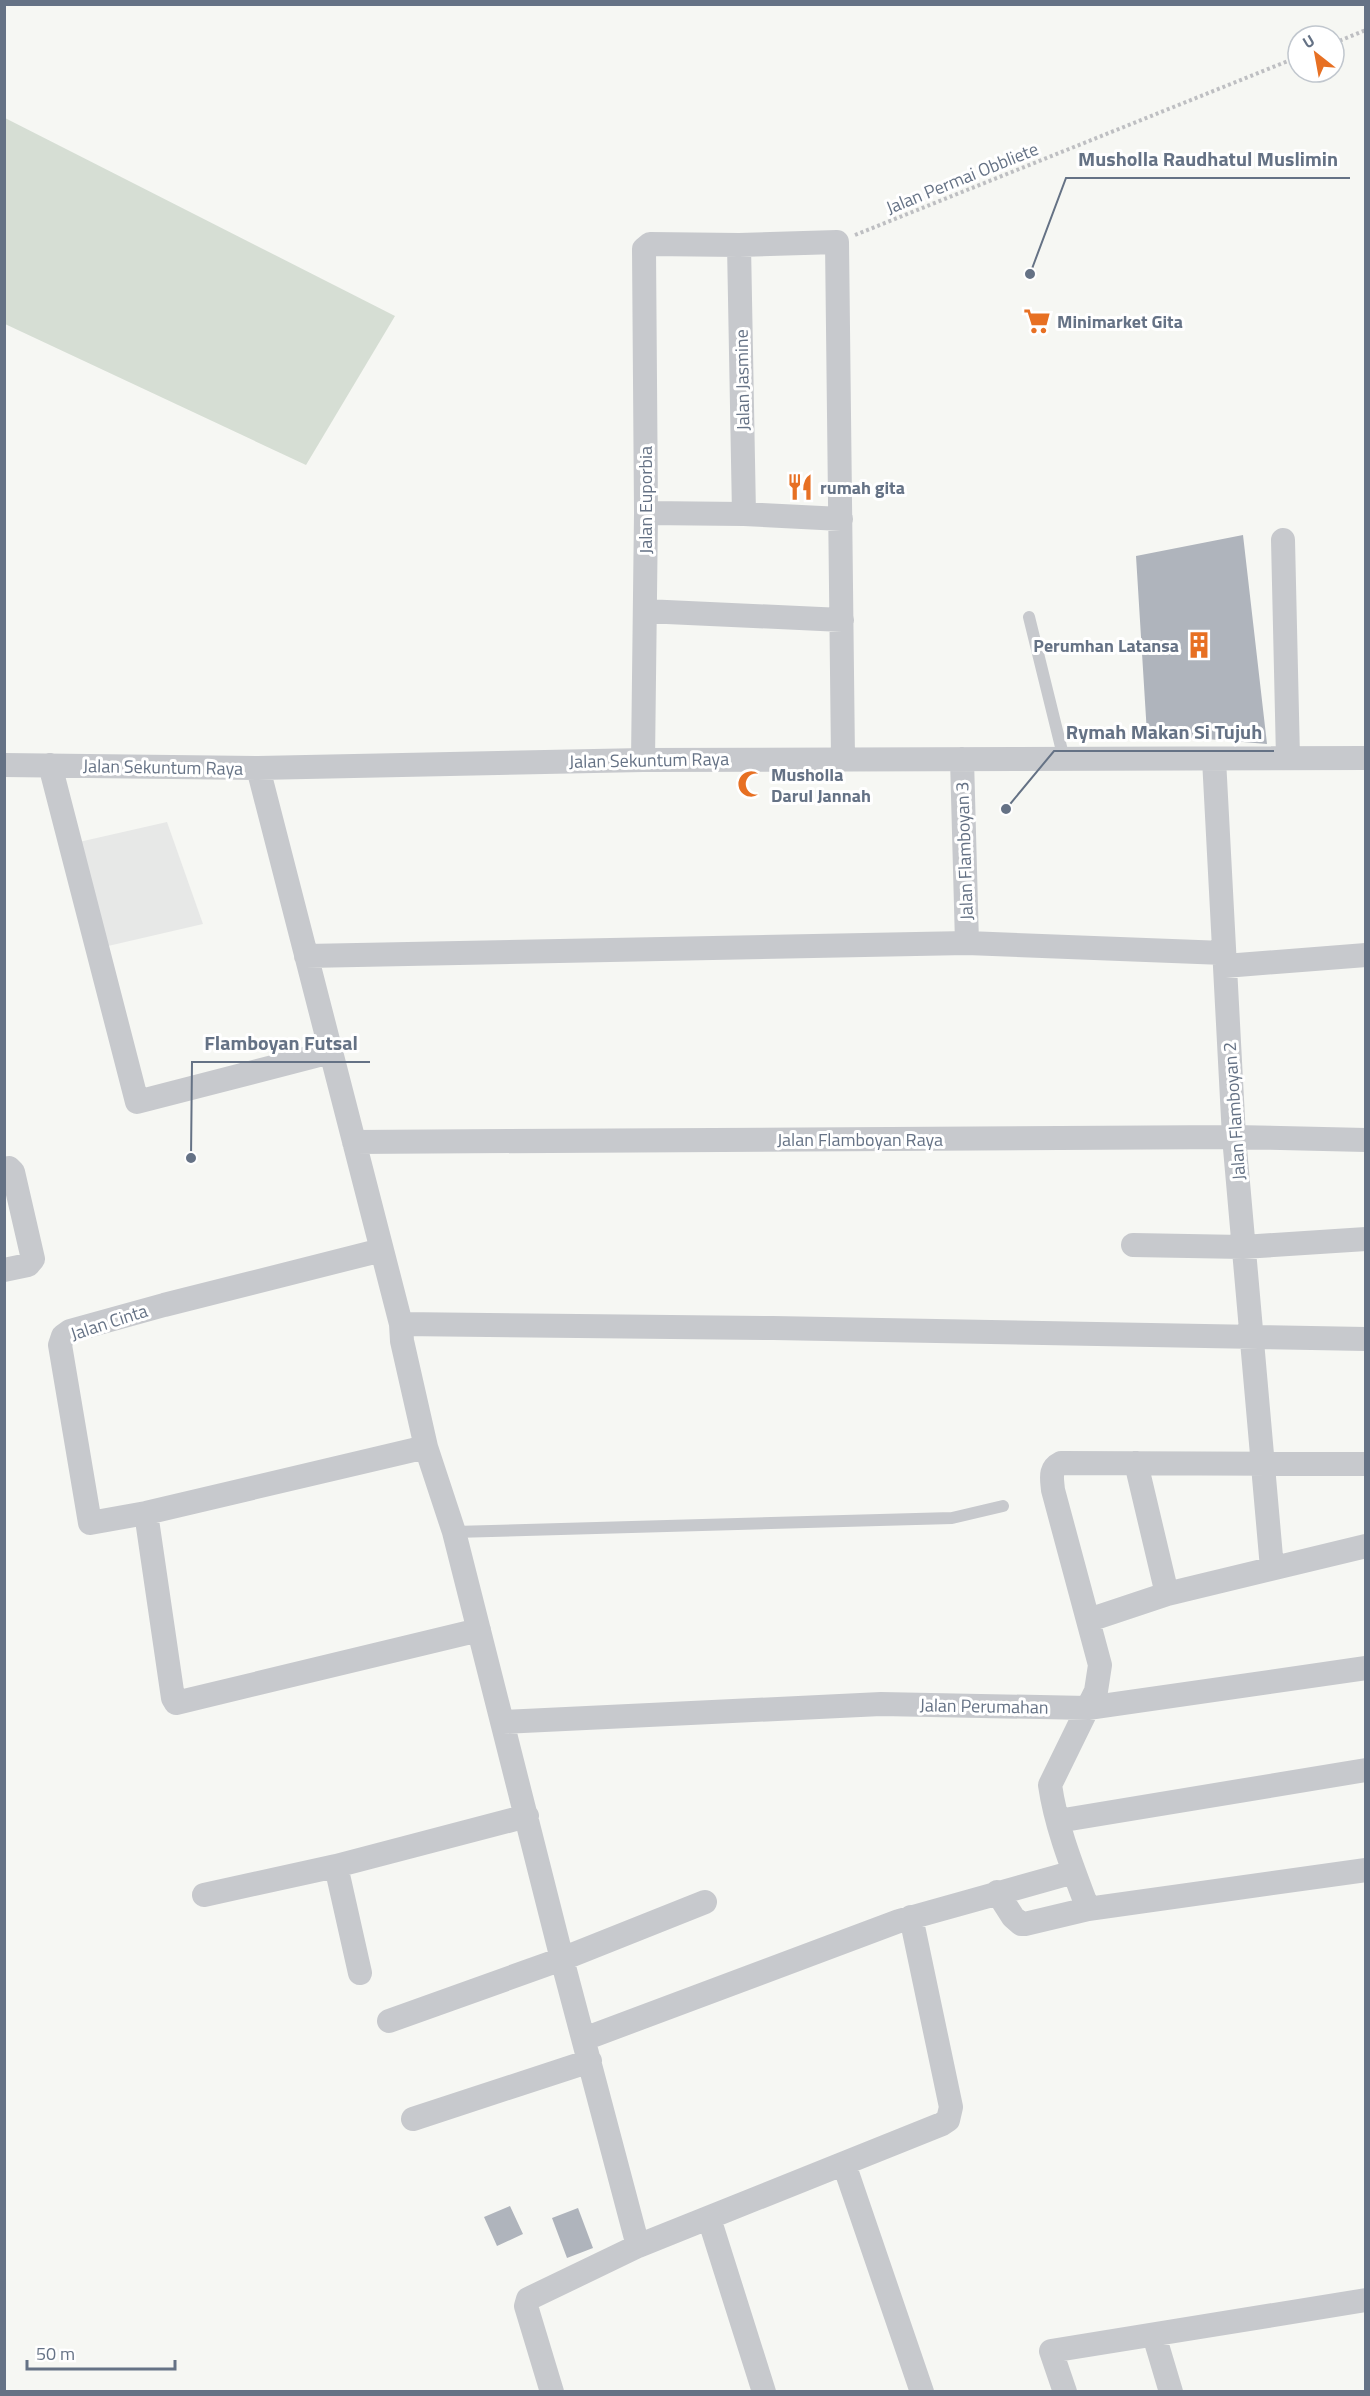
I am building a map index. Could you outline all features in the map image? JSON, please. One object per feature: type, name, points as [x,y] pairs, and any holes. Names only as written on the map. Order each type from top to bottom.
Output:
[{"type":"street","points":[[740,245],[837,242],[843,758]]},
{"type":"street","name":"Jalan Euporbia","points":[[643,759],[646,513],[644,249],[650,244],[740,245]]},
{"type":"street","name":"Jalan Jasmine","points":[[740,245],[744,514]]},
{"type":"street","points":[[646,513],[744,514],[841,519]]},
{"type":"street","points":[[1282,540],[1288,758]]},
{"type":"street","points":[[645,611],[842,620]]},
{"type":"street","name":"Jalan Sekuntum Raya","points":[[4,765],[258,768],[643,759],[1365,758]]},
{"type":"street","name":"Jalan Flamboyan 3","points":[[962,759],[967,943]]},
{"type":"street","name":"Jalan Flamboyan 2","points":[[1214,759],[1234,1137],[1272,1569]]},
{"type":"street","points":[[50,765],[137,1102],[331,1052]]},
{"type":"street","points":[[258,768],[401,1324],[402,1341],[426,1447],[454,1532],[562,1959],[638,2246]]},
{"type":"street","points":[[306,956],[967,943],[1225,959],[1365,955]]},
{"type":"street","name":"Jalan Flamboyan Raya","points":[[354,1143],[1234,1137],[1365,1140]]},
{"type":"street","points":[[4,1170],[9,1168],[13,1172],[33,1259],[28,1265],[4,1270]]},
{"type":"street","points":[[1133,1245],[1243,1247],[1365,1239]]},
{"type":"street","name":"Jalan Cinta","points":[[146,1513],[90,1523],[60,1346],[63,1336],[70,1331],[164,1305],[382,1250]]},
{"type":"street","points":[[401,1324],[1365,1339]]},
{"type":"street","points":[[426,1447],[146,1513],[173,1700],[176,1703],[479,1630]]},
{"type":"street","points":[[1088,1909],[1058,1821],[1050,1785],[1096,1691],[1100,1665],[1053,1490],[1052,1472],[1061,1463],[1264,1462],[1365,1467]]},
{"type":"street","points":[[1136,1463],[1167,1593]]},
{"type":"street","points":[[1089,1620],[1167,1593],[1365,1546]]},
{"type":"street","name":"Jalan Perumahan","points":[[503,1722],[881,1704],[1088,1708],[1365,1668]]},
{"type":"street","points":[[1058,1821],[1365,1770]]},
{"type":"street","points":[[204,1895],[336,1866],[527,1816]]},
{"type":"street","points":[[336,1866],[360,1973]]},
{"type":"street","points":[[997,1892],[1013,1917],[1021,1924],[1088,1909],[1365,1870]]},
{"type":"street","points":[[413,2119],[911,1917],[1074,1872]]},
{"type":"street","points":[[389,2021],[562,1959],[705,1902]]},
{"type":"street","points":[[552,2391],[526,2306],[528,2299],[638,2246],[948,2120],[951,2107],[911,1917]]},
{"type":"street","points":[[844,2163],[922,2391]]},
{"type":"street","points":[[709,2218],[764,2391]]},
{"type":"street","points":[[1065,2391],[1051,2351],[1365,2300]]},
{"type":"street","points":[[1154,2335],[1171,2391]]},
{"type":"lane","points":[[1029,617],[1064,759]]},
{"type":"lane","points":[[454,1532],[952,1518],[1003,1506]]},
{"type":"path","points":[[1346,38],[1365,30]]},
{"type":"path","name":"Jalan Permai Obbliete","points":[[837,242],[1286,62]]},
{"type":"shaded area","points":[[5,118],[395,316],[306,465],[5,324]]},
{"type":"shaded area","points":[[167,822],[203,924],[108,946],[79,842]]},
{"type":"building","name":"Perumhan Latansa","points":[[1243,535],[1267,744],[1147,734],[1136,556]]},
{"type":"building","points":[[510,2206],[523,2234],[497,2246],[484,2217]]},
{"type":"building","points":[[578,2208],[593,2248],[567,2258],[552,2218]]},
{"type":"place","name":"Musholla Raudhatul Muslimin","points":[[1030,274]]},
{"type":"place","name":"Minimarket Gita","points":[[1037,321]]},
{"type":"place","name":"rumah gita","points":[[800,487]]},
{"type":"place","name":"Perumhan Latansa","points":[[1199,645]]},
{"type":"place","name":"Musholla Darul Jannah","points":[[751,784]]},
{"type":"place","name":"Rymah Makan Si Tujuh","points":[[1006,809]]},
{"type":"place","name":"Flamboyan Futsal","points":[[191,1158]]}]
